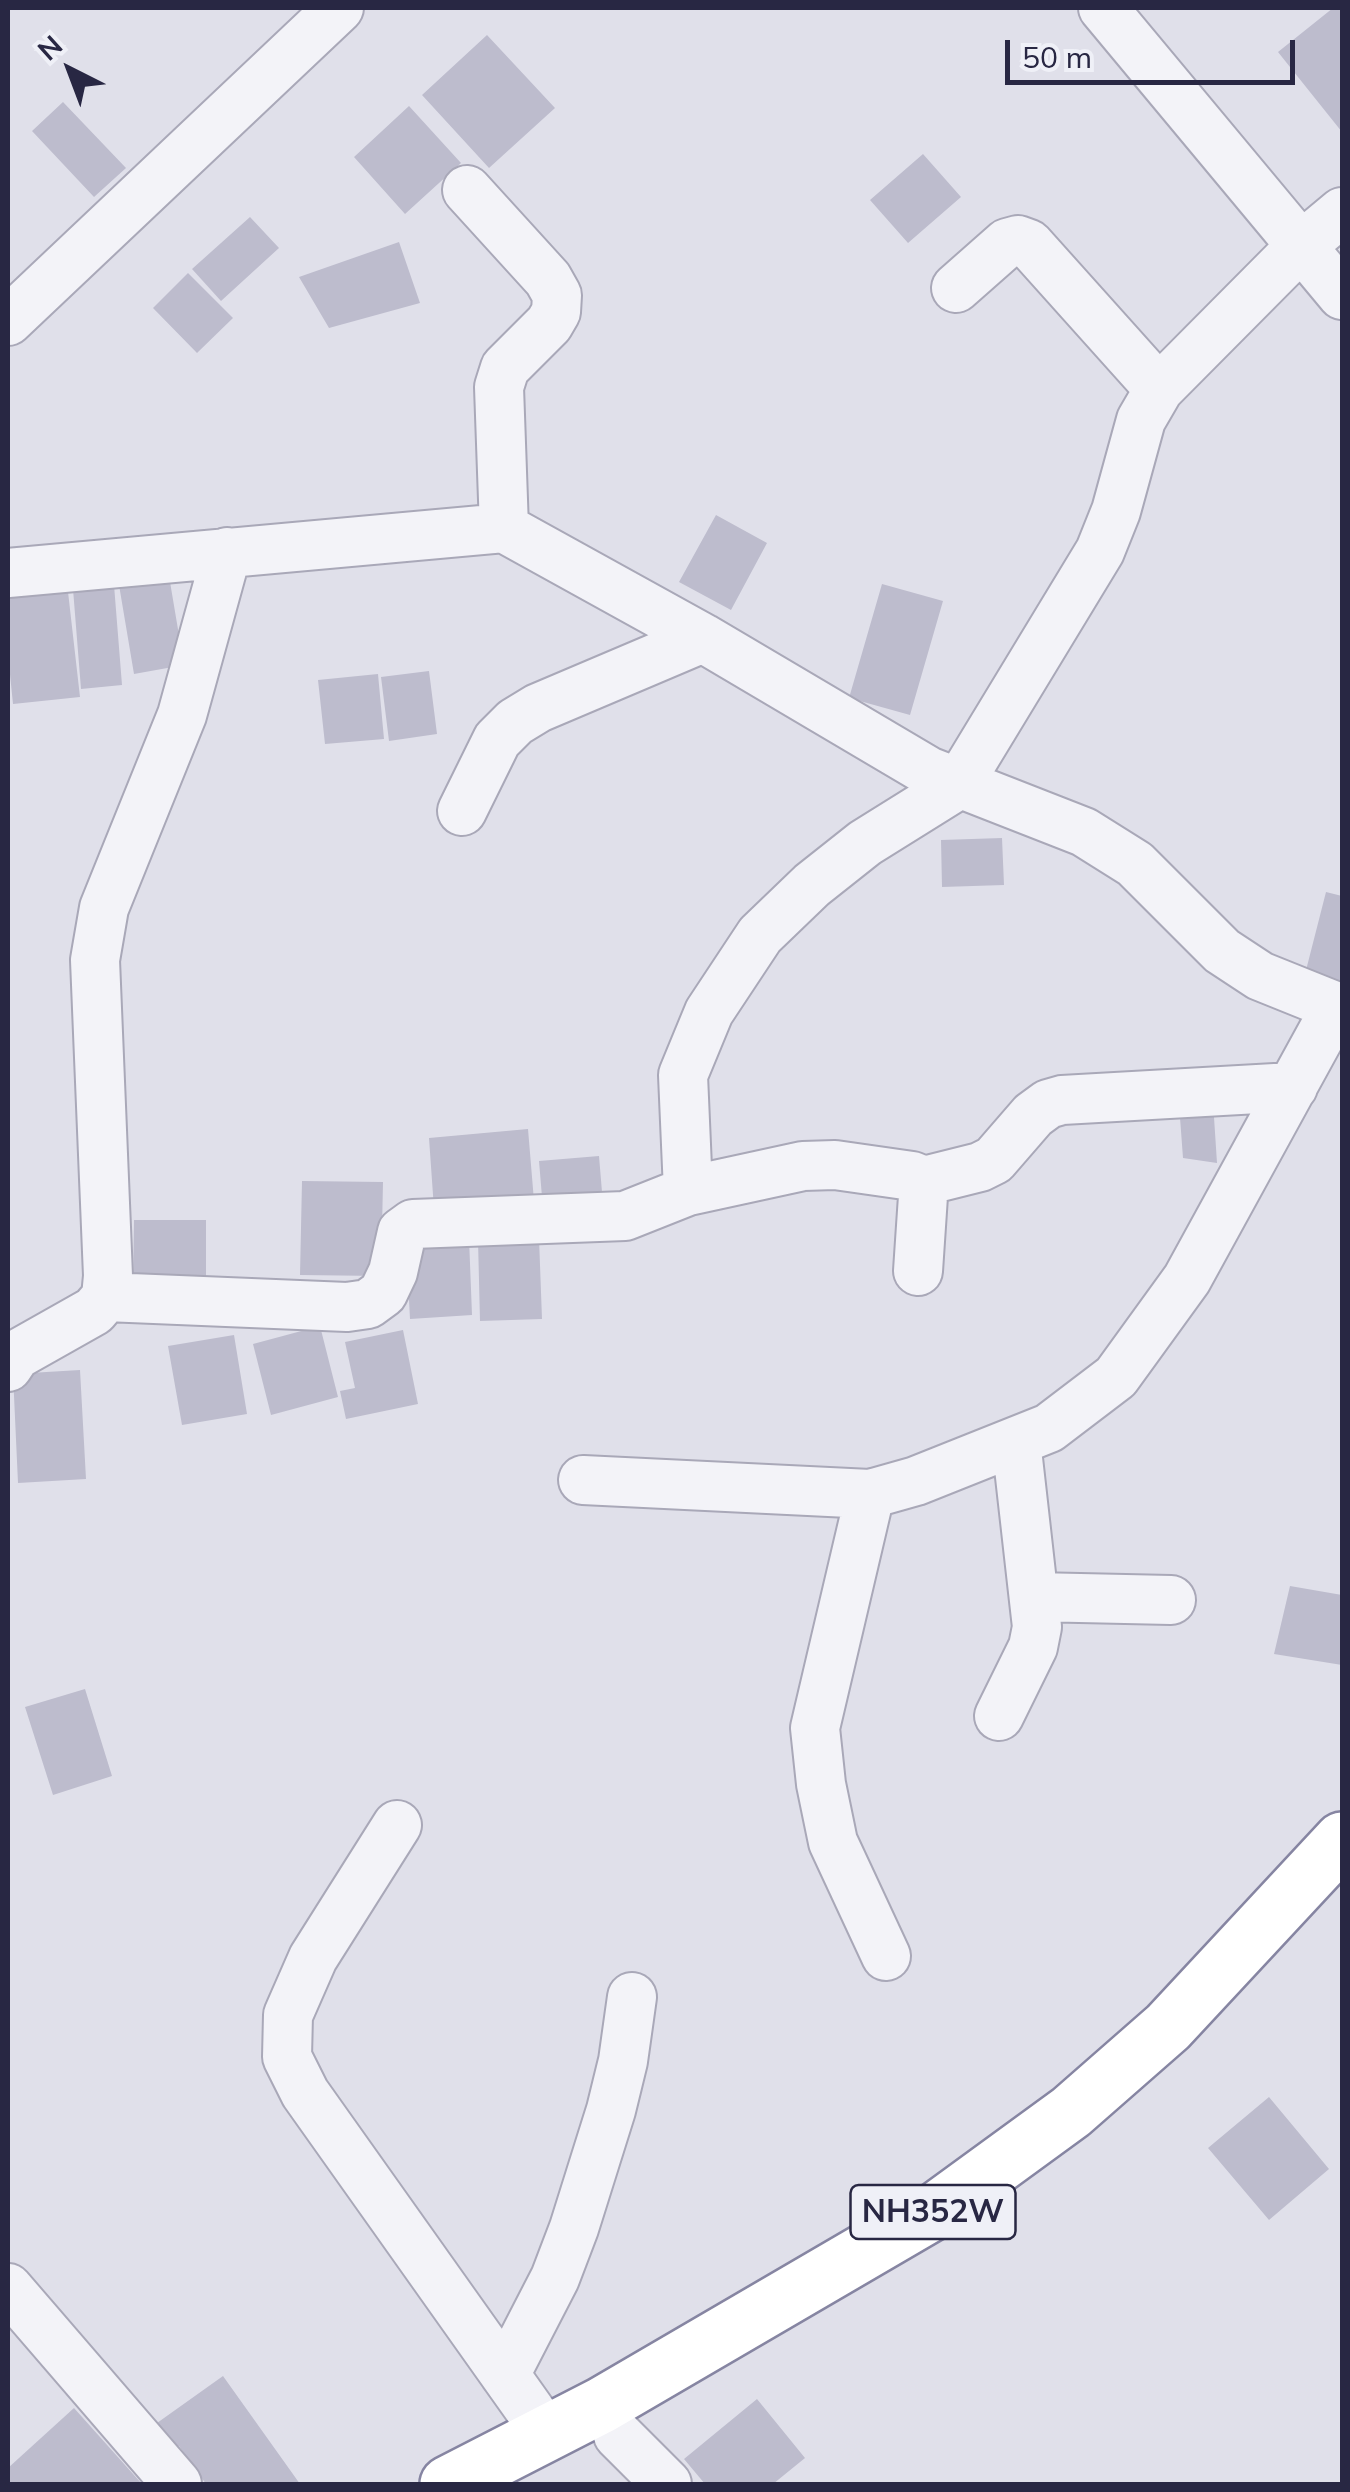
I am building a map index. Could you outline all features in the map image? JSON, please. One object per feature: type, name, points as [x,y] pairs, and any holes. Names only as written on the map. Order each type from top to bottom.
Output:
[{"type":"highway","name":"NH352W","points":[[448,2484],[547,2434],[938,2209],[1071,2112],[1168,2026],[1342,1840]]},
{"type":"highway","name":"NH352W","points":[[530,2484],[814,2326],[966,2230],[1122,2108],[1233,2006],[1342,1890]]},
{"type":"street","points":[[8,321],[339,8]]},
{"type":"street","points":[[1103,8],[1342,295]]},
{"type":"street","points":[[467,190],[548,279],[557,295],[556,312],[549,324],[512,360],[499,387],[504,528]]},
{"type":"street","points":[[688,1191],[683,1075],[710,1012],[760,936],[812,885],[852,853],[958,785],[1100,551],[1116,511],[1140,420],[1158,389],[1300,247],[1342,212]]},
{"type":"street","points":[[956,288],[1007,243],[1018,240],[1030,244],[1158,389]]},
{"type":"street","points":[[8,573],[504,528],[703,638],[928,771],[1084,832],[1135,864],[1222,951],[1260,976],[1339,1008],[1188,1279],[1116,1376],[1049,1428],[916,1481],[870,1494],[583,1480]]},
{"type":"street","points":[[8,1367],[16,1355],[94,1310],[106,1297],[95,960],[104,908],[182,715],[227,552]]},
{"type":"street","points":[[462,811],[497,740],[515,722],[538,708],[703,638]]},
{"type":"street","points":[[106,1297],[346,1307],[368,1304],[384,1293],[402,1232],[413,1224],[625,1216],[688,1191],[802,1166],[835,1166],[924,1181],[980,1168],[994,1160],[1033,1115],[1062,1100],[1293,1087]]},
{"type":"street","points":[[918,1270],[924,1181]]},
{"type":"street","points":[[999,1716],[1033,1648],[1037,1626],[1016,1441]]},
{"type":"street","points":[[870,1494],[815,1728],[820,1784],[834,1842],[886,1956]]},
{"type":"street","points":[[1034,1597],[1171,1600]]},
{"type":"street","points":[[397,1825],[313,1958],[288,2015],[287,2057],[305,2093],[547,2434]]},
{"type":"street","points":[[504,2375],[554,2278],[574,2228],[615,2094],[632,1997]]},
{"type":"street","points":[[8,2288],[178,2484]]},
{"type":"street","points":[[618,2434],[667,2484]]},
{"type":"building","points":[[1333,8],[1342,8],[1342,132],[1278,52]]},
{"type":"building","points":[[487,35],[555,108],[489,168],[422,95]]},
{"type":"building","points":[[63,102],[126,168],[94,197],[32,131]]},
{"type":"building","points":[[409,106],[461,163],[405,214],[354,157]]},
{"type":"building","points":[[923,154],[961,197],[908,243],[870,200]]},
{"type":"building","points":[[250,217],[279,248],[221,301],[192,269]]},
{"type":"building","points":[[399,242],[420,303],[329,328],[299,277]]},
{"type":"building","points":[[188,273],[233,318],[197,353],[153,308]]},
{"type":"building","points":[[716,515],[767,543],[731,610],[679,582]]},
{"type":"building","points":[[168,570],[184,665],[134,674],[118,579]]},
{"type":"building","points":[[67,583],[80,697],[13,704],[8,590]]},
{"type":"building","points":[[882,584],[943,601],[910,715],[849,698]]},
{"type":"building","points":[[114,585],[122,685],[81,689],[73,589]]},
{"type":"building","points":[[429,671],[437,734],[389,741],[381,677]]},
{"type":"building","points":[[378,674],[384,739],[325,744],[318,680]]},
{"type":"building","points":[[1002,838],[1004,885],[942,887],[941,840]]},
{"type":"building","points":[[1326,892],[1342,896],[1342,992],[1303,982]]},
{"type":"building","points":[[1213,1102],[1217,1163],[1183,1158],[1179,1104]]},
{"type":"building","points":[[528,1129],[534,1201],[434,1209],[429,1138]]},
{"type":"building","points":[[599,1156],[603,1204],[543,1209],[539,1161]]},
{"type":"building","points":[[302,1181],[383,1182],[381,1276],[300,1275]]},
{"type":"building","points":[[134,1220],[206,1220],[206,1285],[133,1285]]},
{"type":"building","points":[[469,1238],[472,1315],[410,1319],[406,1242]]},
{"type":"building","points":[[539,1238],[542,1319],[480,1321],[478,1240]]},
{"type":"building","points":[[320,1326],[338,1397],[271,1415],[253,1344]]},
{"type":"building","points":[[403,1330],[418,1404],[346,1419],[340,1391],[355,1388],[345,1342]]},
{"type":"building","points":[[234,1335],[247,1414],[182,1425],[168,1346]]},
{"type":"building","points":[[80,1370],[86,1479],[18,1483],[13,1374]]},
{"type":"building","points":[[1290,1586],[1342,1595],[1342,1665],[1274,1654]]},
{"type":"building","points":[[85,1689],[112,1776],[53,1795],[25,1707]]},
{"type":"building","points":[[1269,2097],[1329,2169],[1269,2220],[1208,2148]]},
{"type":"building","points":[[223,2376],[300,2484],[206,2484],[179,2446],[167,2453],[150,2428]]},
{"type":"building","points":[[757,2399],[805,2458],[773,2484],[705,2484],[684,2459]]},
{"type":"building","points":[[74,2408],[142,2484],[8,2484],[8,2468]]}]
